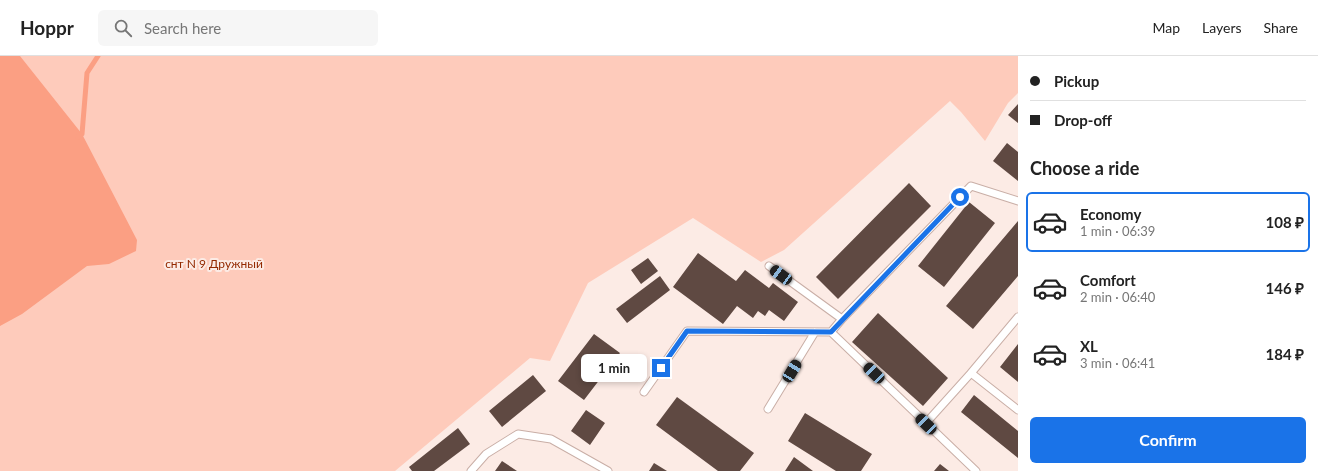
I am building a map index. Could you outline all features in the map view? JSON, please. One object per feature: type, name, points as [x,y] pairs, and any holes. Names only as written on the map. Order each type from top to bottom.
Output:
[{"type":"lane","points":[[831,332],[971,186],[1018,201]]},
{"type":"lane","points":[[769,266],[842,319]]},
{"type":"lane","points":[[926,424],[1017,319]]},
{"type":"lane","points":[[644,392],[687,331],[831,332],[976,471]]},
{"type":"lane","points":[[768,410],[815,332]]},
{"type":"lane","points":[[971,373],[1018,410]]},
{"type":"lane","points":[[471,471],[486,454],[518,434],[551,439],[608,471]]},
{"type":"green space","name":"снт N 9 Дружный","points":[[0,56],[1018,56],[1018,93],[1008,103],[985,141],[950,101],[784,250],[761,262],[693,218],[588,283],[550,361],[530,358],[395,471],[0,471]]},
{"type":"shaded area","points":[[0,56],[20,56],[82,134],[137,240],[136,251],[109,264],[87,266],[22,314],[0,326]]},
{"type":"building","points":[[1018,104],[1018,123],[1008,115]]},
{"type":"building","points":[[1007,143],[1018,152],[1018,181],[993,161]]},
{"type":"building","points":[[909,183],[931,206],[838,299],[816,277]]},
{"type":"building","points":[[969,202],[995,223],[944,287],[918,266]]},
{"type":"building","points":[[1018,221],[1018,276],[973,329],[946,306]]},
{"type":"building","points":[[698,253],[736,281],[745,270],[769,288],[773,283],[798,302],[784,321],[769,310],[765,316],[758,311],[753,318],[737,306],[723,324],[673,287]]},
{"type":"building","points":[[648,258],[658,271],[641,284],[631,270]]},
{"type":"building","points":[[660,276],[670,290],[627,323],[616,309]]},
{"type":"building","points":[[878,313],[948,378],[923,406],[852,342]]},
{"type":"building","points":[[594,334],[620,353],[584,400],[558,381]]},
{"type":"building","points":[[1018,344],[1018,382],[1000,367]]},
{"type":"building","points":[[533,375],[546,391],[502,427],[489,411]]},
{"type":"building","points":[[974,395],[1018,431],[1018,458],[961,412]]},
{"type":"building","points":[[677,397],[754,453],[740,471],[718,471],[656,425]]},
{"type":"building","points":[[586,410],[605,423],[590,445],[571,431]]},
{"type":"building","points":[[805,413],[872,454],[861,471],[836,471],[788,441]]},
{"type":"building","points":[[458,428],[470,444],[434,471],[412,471],[409,467]]},
{"type":"building","points":[[794,457],[813,471],[785,471]]},
{"type":"building","points":[[502,461],[517,471],[495,471]]},
{"type":"building","points":[[654,463],[667,471],[649,471]]},
{"type":"building","points":[[940,464],[949,471],[934,471]]},
{"type":"waterway","points":[[78,137],[82,134],[87,73],[98,56]]},
{"type":"route","points":[[661,368],[687,331],[831,332],[960,197]]}]
